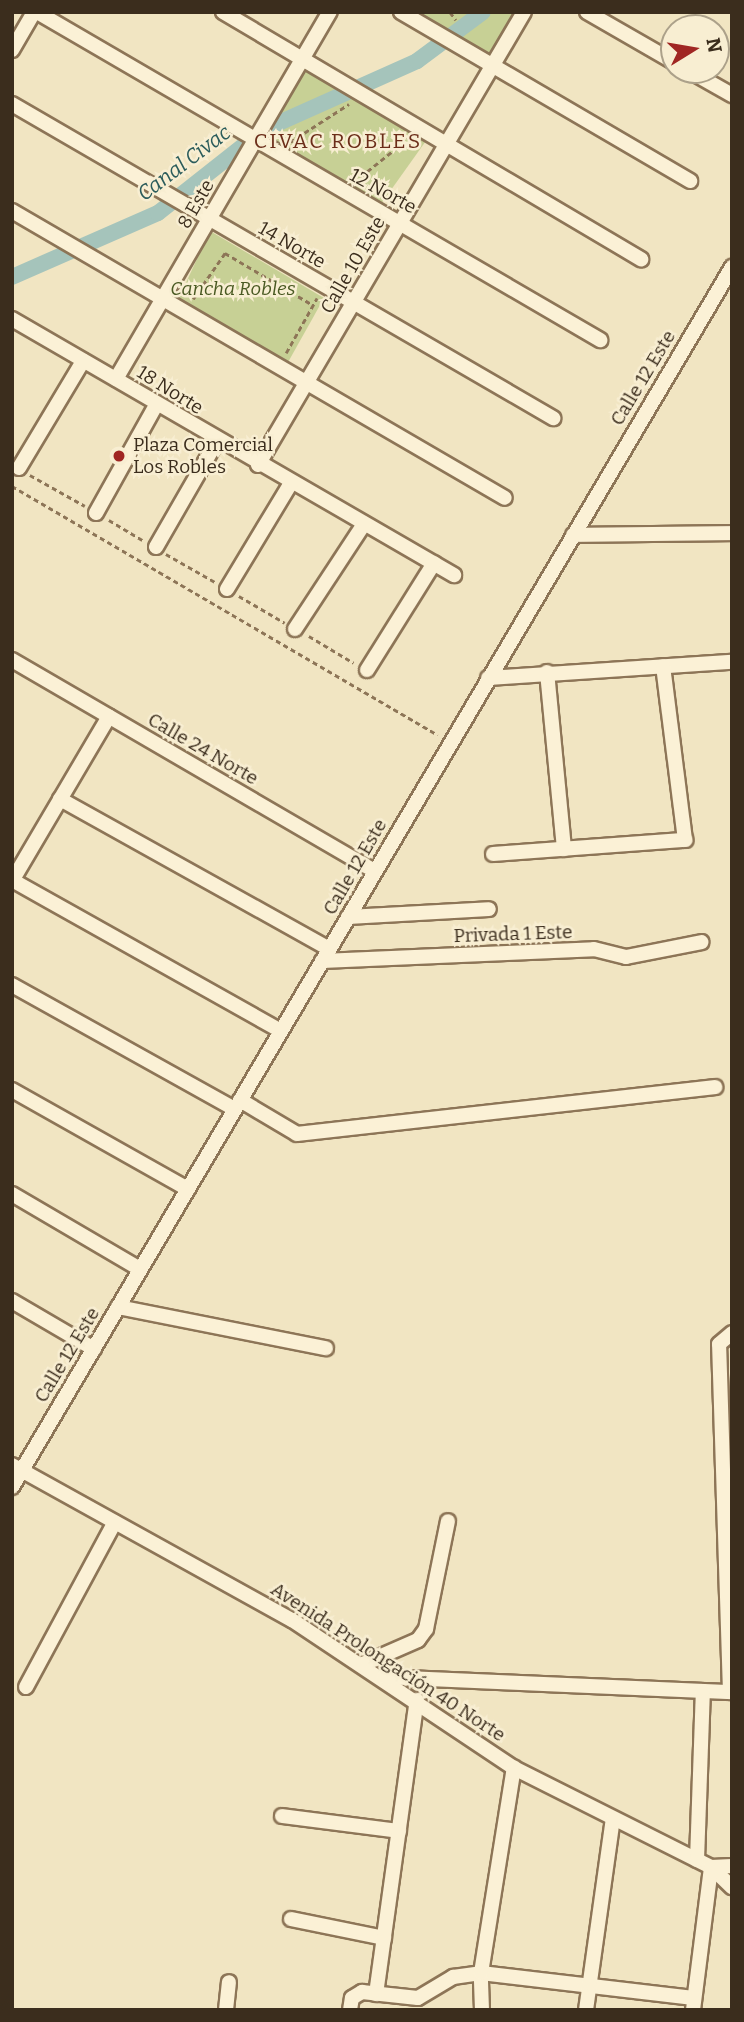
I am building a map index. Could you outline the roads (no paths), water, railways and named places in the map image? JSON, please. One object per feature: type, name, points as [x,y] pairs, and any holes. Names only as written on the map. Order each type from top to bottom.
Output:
[{"type":"street","points":[[12,50],[36,12]]},
{"type":"street","name":"12 Norte","points":[[36,12],[600,340]]},
{"type":"street","points":[[223,12],[360,96],[642,260]]},
{"type":"street","name":"8 Este","points":[[116,379],[330,12]]},
{"type":"street","points":[[401,12],[690,181]]},
{"type":"street","name":"Calle 10 Este","points":[[258,465],[524,12]]},
{"type":"street","points":[[587,12],[660,54]]},
{"type":"street","points":[[713,84],[732,95]]},
{"type":"street","name":"14 Norte","points":[[12,104],[553,418]]},
{"type":"street","points":[[12,211],[61,242],[505,498]]},
{"type":"street","name":"Calle 12 Este","points":[[12,1487],[17,1468],[94,1349],[732,267]]},
{"type":"street","name":"18 Norte","points":[[14,324],[116,379],[258,465],[454,575]]},
{"type":"street","points":[[19,468],[83,362]]},
{"type":"street","points":[[96,513],[156,405]]},
{"type":"street","points":[[156,547],[217,441]]},
{"type":"street","points":[[227,589],[291,483]]},
{"type":"street","points":[[295,629],[364,524]]},
{"type":"street","points":[[573,535],[732,533]]},
{"type":"street","points":[[367,670],[434,564]]},
{"type":"street","name":"Calle 24 Norte","points":[[12,660],[375,871]]},
{"type":"street","points":[[488,678],[547,672],[732,662]]},
{"type":"street","points":[[492,854],[685,841],[663,666]]},
{"type":"street","points":[[547,672],[564,849]]},
{"type":"street","points":[[109,716],[12,880],[281,1031]]},
{"type":"street","points":[[60,799],[326,955]]},
{"type":"street","points":[[348,918],[489,909]]},
{"type":"street","name":"Privada 1 Este","points":[[326,955],[594,949],[626,957],[702,942]]},
{"type":"street","points":[[12,985],[297,1134],[715,1087]]},
{"type":"street","points":[[12,1090],[187,1189]]},
{"type":"street","points":[[12,1194],[141,1269]]},
{"type":"street","points":[[12,1301],[94,1349]]},
{"type":"street","points":[[118,1307],[326,1348]]},
{"type":"street","points":[[382,1677],[731,1692],[719,1344],[732,1333]]},
{"type":"street","name":"Avenida Prolongación 40 Norte","points":[[17,1468],[363,1664],[514,1768],[711,1867],[732,1887]]},
{"type":"street","points":[[363,1664],[418,1640],[426,1629],[448,1521]]},
{"type":"street","points":[[26,1687],[116,1522]]},
{"type":"street","points":[[697,1860],[703,1691]]},
{"type":"street","points":[[376,1994],[417,1700]]},
{"type":"street","points":[[482,2010],[481,1973],[514,1768]]},
{"type":"street","points":[[282,1816],[399,1831]]},
{"type":"street","points":[[586,2010],[613,1819]]},
{"type":"street","points":[[351,2004],[362,1992],[418,1998],[458,1975],[481,1973],[590,1986],[693,2004],[711,1867],[732,1866]]},
{"type":"street","points":[[291,1919],[384,1938]]},
{"type":"street","points":[[226,2010],[229,1982]]},
{"type":"waterway","name":"Canal Civac","points":[[12,277],[158,213],[263,130],[417,61],[483,12]]},
{"type":"place","name":"Plaza Comercial Los Robles","points":[[119,456]]},
{"type":"district","name":"CIVAC ROBLES","points":[[338,141]]},
{"type":"park label","name":"Cancha Robles","points":[[233,289]]}]
